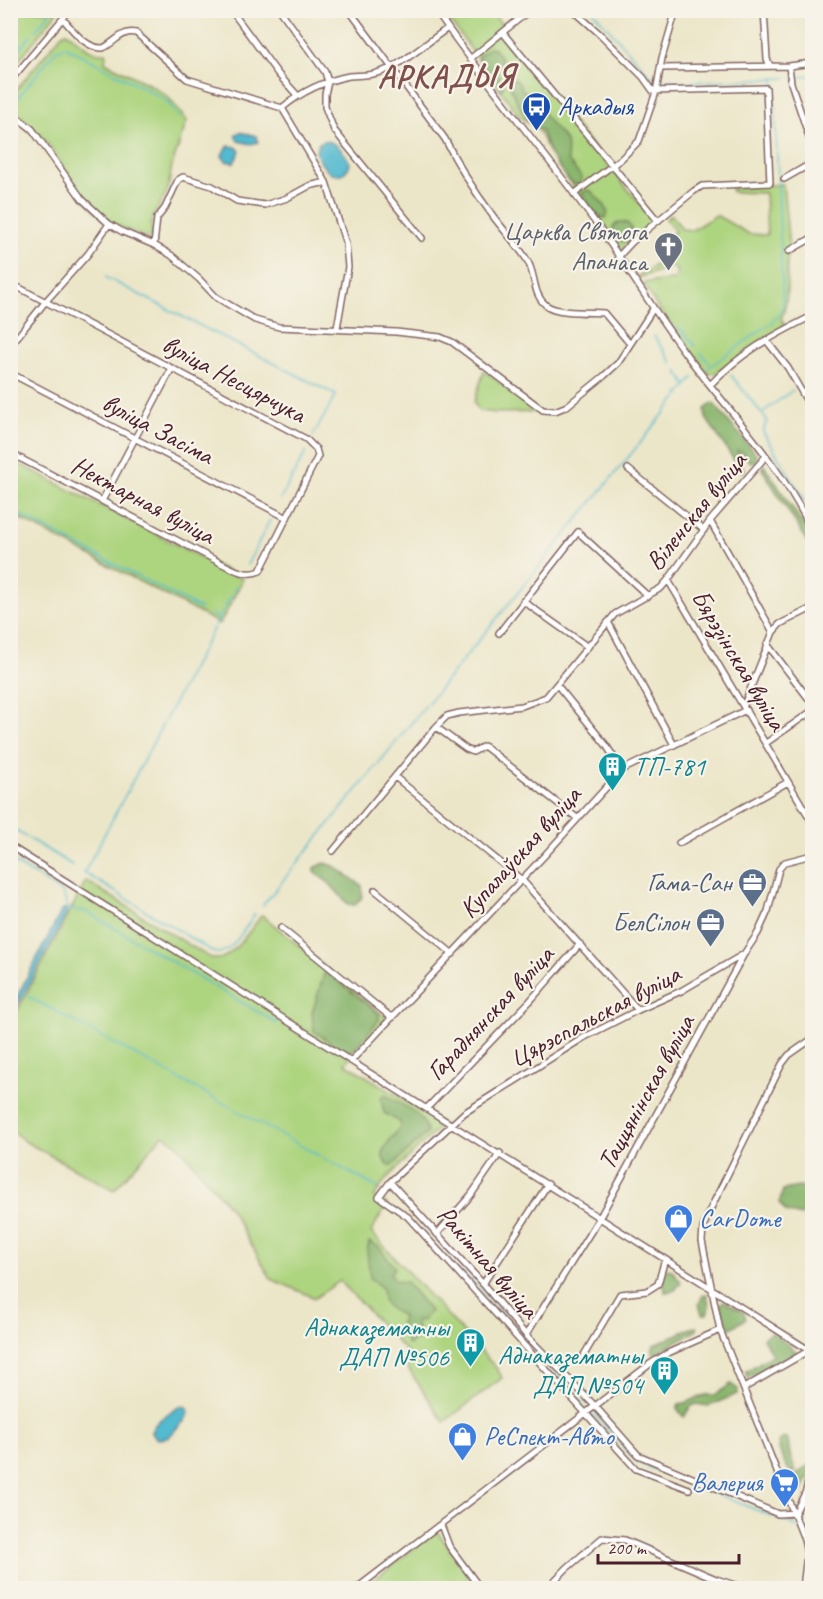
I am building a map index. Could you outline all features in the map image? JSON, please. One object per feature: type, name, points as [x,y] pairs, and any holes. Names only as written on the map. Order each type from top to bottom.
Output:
[{"type":"street","points":[[10,81],[70,10]]},
{"type":"street","points":[[231,10],[278,74],[297,95]]},
{"type":"street","points":[[280,10],[325,72],[328,82],[325,107],[334,130],[422,238]]},
{"type":"street","points":[[349,10],[445,139],[456,161],[494,217],[522,251],[532,268],[538,297],[547,306],[555,309],[604,313],[630,344]]},
{"type":"street","points":[[435,10],[574,194],[653,309],[766,456],[810,521],[813,531]]},
{"type":"street","points":[[470,59],[504,34],[530,10]]},
{"type":"street","points":[[573,10],[601,35],[656,92],[766,88],[770,183],[702,186],[693,191],[618,257]]},
{"type":"street","points":[[574,194],[632,150],[639,141],[656,92],[662,58],[676,10]]},
{"type":"street","points":[[764,10],[767,59],[770,66]]},
{"type":"street","points":[[63,19],[76,35],[93,46],[103,48],[122,34],[136,33],[187,79],[282,108],[326,182],[348,256],[337,328]]},
{"type":"street","points":[[282,108],[297,95],[328,82],[349,76],[376,73],[392,67],[448,28]]},
{"type":"street","points":[[504,34],[658,221]]},
{"type":"street","points":[[662,68],[789,66],[813,63]]},
{"type":"street","points":[[789,66],[791,83],[813,146]]},
{"type":"street","points":[[10,112],[32,129],[82,199],[109,224],[171,255],[216,297],[255,320],[279,327],[337,328],[440,337],[452,342],[543,410],[555,411],[567,406],[604,376],[618,363],[653,309]]},
{"type":"street","points":[[784,179],[813,163]]},
{"type":"street","points":[[154,245],[157,218],[165,208],[178,180],[183,177],[212,186],[237,201],[266,205],[287,198],[309,186],[326,182]]},
{"type":"street","points":[[10,346],[88,254],[109,224]]},
{"type":"street","points":[[789,251],[813,238]]},
{"type":"street","name":"вуліца Несцярчука","points":[[10,282],[306,440],[316,448],[318,456],[260,571]]},
{"type":"street","points":[[710,385],[727,367],[766,340],[813,316]]},
{"type":"street","points":[[766,340],[788,368],[813,410]]},
{"type":"street","points":[[102,501],[172,368]]},
{"type":"street","name":"вуліца Засіма","points":[[10,373],[287,519]]},
{"type":"street","name":"Нектарная вуліца","points":[[10,453],[233,568],[248,573],[260,571]]},
{"type":"street","name":"Віленская вуліца","points":[[333,851],[447,716],[522,705],[546,697],[615,614],[661,588],[669,580],[710,521],[766,456]]},
{"type":"street","points":[[628,469],[704,530]]},
{"type":"street","points":[[710,521],[773,632]]},
{"type":"street","points":[[499,633],[578,532],[648,596]]},
{"type":"street","name":"Бярэзінская вуліца","points":[[669,580],[813,822]]},
{"type":"street","points":[[523,601],[588,647]]},
{"type":"street","points":[[745,708],[773,632],[780,624],[813,608]]},
{"type":"street","points":[[608,622],[674,745]]},
{"type":"street","points":[[767,644],[813,704]]},
{"type":"street","points":[[557,685],[606,745],[622,770]]},
{"type":"street","name":"Купалаўская вуліца","points":[[351,1061],[622,770],[745,708]]},
{"type":"street","points":[[766,743],[813,711]]},
{"type":"street","points":[[436,727],[473,752],[484,746],[577,818]]},
{"type":"street","points":[[395,777],[522,880],[638,1010]]},
{"type":"street","points":[[679,843],[788,782]]},
{"type":"street","points":[[10,846],[452,1122],[711,1289],[812,1351],[744,1388]]},
{"type":"street","name":"Цярэспальская вуліца","points":[[379,1197],[390,1182],[452,1122],[583,1038],[638,1010],[681,992],[744,954],[758,933],[779,868],[784,862],[813,855]]},
{"type":"street","points":[[375,890],[453,954]]},
{"type":"street","points":[[282,928],[392,1018]]},
{"type":"street","name":"Гараднянская вуліца","points":[[428,1108],[530,1001],[580,944]]},
{"type":"street","name":"Таццянінская вуліца","points":[[526,1335],[600,1217],[744,954]]},
{"type":"street","points":[[803,1588],[807,1554],[804,1539],[720,1330],[702,1241],[704,1223],[782,1064],[789,1055],[813,1039]]},
{"type":"street","points":[[437,1234],[471,1195],[500,1153]]},
{"type":"street","name":"Ракітная вуліца","points":[[390,1182],[526,1335],[639,1455],[778,1514],[795,1514]]},
{"type":"street","points":[[483,1284],[548,1184]]},
{"type":"street","name":"Ракітная вуліца","points":[[379,1197],[408,1217],[636,1469],[689,1489]]},
{"type":"street","points":[[581,1360],[620,1294],[647,1291],[658,1284],[666,1259]]},
{"type":"street","points":[[357,1588],[594,1405],[659,1359],[720,1330]]},
{"type":"street","points":[[795,1514],[806,1491],[810,1474],[813,1472]]},
{"type":"street","points":[[441,1525],[449,1546],[480,1588]]},
{"type":"street","points":[[547,1588],[575,1560],[602,1538],[625,1540],[716,1579],[744,1588]]},
{"type":"street","points":[[804,1539],[813,1542]]},
{"type":"green space","points":[[10,11],[58,11],[11,70]]},
{"type":"green space","points":[[443,11],[491,11],[503,26],[501,34],[652,219],[652,222],[619,251],[549,153],[538,130],[520,117]]},
{"type":"green space","points":[[66,32],[94,52],[106,53],[105,62],[154,87],[169,98],[187,121],[172,165],[168,190],[154,215],[151,225],[152,236],[149,238],[103,217],[80,193],[39,133],[18,114],[11,122],[11,96]]},
{"type":"green space","points":[[490,47],[500,56],[503,66],[493,67],[504,86],[502,89],[478,59],[479,55]]},
{"type":"green space","points":[[513,79],[518,81],[522,89],[541,108],[547,119],[566,141],[568,161],[582,178],[581,184],[569,181],[549,153],[542,131],[525,118],[508,83]]},
{"type":"green space","points":[[783,184],[789,247],[786,301],[781,319],[785,325],[716,373],[709,374],[656,305],[643,283],[673,280],[676,278],[676,269],[671,267],[639,278],[638,276],[665,259],[652,249],[675,231],[666,219],[671,214],[682,229],[692,230],[716,215],[749,234],[767,235],[765,193],[732,192],[731,188]]},
{"type":"green space","points":[[586,190],[591,191],[605,206],[608,213],[605,218],[594,212],[588,205],[582,193]]},
{"type":"green space","points":[[622,222],[629,225],[632,232],[629,239],[622,242],[615,239],[612,232],[615,225]]},
{"type":"green space","points":[[484,371],[540,412],[479,411],[474,403]]},
{"type":"green space","points":[[713,403],[757,455],[756,461],[750,462],[743,453],[737,451],[744,470],[742,472],[706,418],[705,409]]},
{"type":"green space","points":[[10,459],[243,579],[220,624],[11,514]]},
{"type":"green space","points":[[764,465],[807,530],[812,543],[811,550],[762,469]]},
{"type":"green space","points":[[325,863],[334,866],[362,886],[362,897],[355,905],[348,904],[329,883],[314,872],[314,868]]},
{"type":"green space","points":[[86,881],[214,959],[223,958],[229,954],[262,915],[387,1018],[345,1063],[443,1124],[386,1179],[374,1197],[387,1204],[371,1232],[498,1370],[502,1378],[444,1422],[407,1367],[415,1361],[340,1281],[315,1298],[271,1279],[230,1208],[179,1146],[163,1135],[114,1190],[26,1142],[11,1130],[11,1023]]},
{"type":"green space","points":[[327,972],[379,1014],[379,1020],[347,1054],[314,1031],[312,1013],[324,974]]},
{"type":"green space","points":[[383,1095],[417,1115],[422,1120],[427,1133],[389,1166],[383,1156],[383,1151],[400,1128],[400,1122],[384,1113],[381,1098]]},
{"type":"green space","points":[[812,1185],[812,1202],[801,1216],[786,1212],[779,1203],[783,1190]]},
{"type":"green space","points":[[369,1242],[378,1246],[395,1268],[390,1273],[396,1281],[406,1282],[430,1311],[423,1320],[415,1322],[420,1337],[408,1345],[400,1330],[402,1316],[387,1306],[383,1299],[383,1289],[370,1278],[367,1251]]},
{"type":"green space","points":[[667,1269],[672,1270],[681,1282],[675,1290],[665,1292],[663,1275]]},
{"type":"green space","points":[[707,1294],[709,1307],[707,1314],[702,1314],[699,1304],[703,1295]]},
{"type":"green space","points":[[724,1301],[744,1312],[746,1319],[729,1329],[720,1305]]},
{"type":"green space","points":[[697,1327],[697,1330],[654,1354],[652,1352],[654,1345]]},
{"type":"green space","points":[[772,1332],[797,1352],[748,1378],[745,1372],[772,1355],[763,1338]]},
{"type":"green space","points":[[731,1384],[738,1389],[737,1394],[709,1406],[696,1404],[690,1407],[684,1417],[677,1409],[679,1405],[705,1395],[715,1395]]},
{"type":"green space","points":[[784,1438],[788,1440],[790,1455],[796,1471],[792,1473],[784,1463],[779,1450],[778,1442]]},
{"type":"green space","points":[[812,1463],[804,1486],[800,1492],[795,1491],[792,1487],[795,1476]]},
{"type":"green space","points":[[437,1531],[477,1588],[363,1588]]},
{"type":"water","points":[[240,132],[256,136],[258,142],[251,144],[238,141],[235,135]]},
{"type":"water","points":[[324,141],[336,145],[348,159],[350,163],[342,174],[332,173],[326,169],[318,158],[316,151],[319,143]]},
{"type":"water","points":[[229,146],[236,147],[240,151],[234,163],[226,161],[222,156]]},
{"type":"water","points":[[65,909],[67,913],[11,1018],[11,1008],[61,912]]},
{"type":"water","points":[[181,1406],[186,1407],[189,1411],[185,1420],[167,1438],[157,1439],[151,1432],[153,1428],[164,1417]]},
{"type":"waterway","points":[[36,30],[52,10]]},
{"type":"waterway","points":[[592,10],[648,73],[657,79]]},
{"type":"waterway","points":[[10,60],[31,35]]},
{"type":"waterway","points":[[12,105],[57,49],[66,47],[155,94],[167,102],[180,118]]},
{"type":"waterway","points":[[794,78],[812,75]]},
{"type":"waterway","points":[[663,80],[687,82],[786,78]]},
{"type":"waterway","points":[[708,368],[771,323],[779,315],[783,306],[774,79]]},
{"type":"waterway","points":[[105,277],[336,395],[313,436]]},
{"type":"waterway","points":[[679,327],[695,346]]},
{"type":"waterway","points":[[654,336],[672,363]]},
{"type":"waterway","points":[[701,353],[710,364]]},
{"type":"waterway","points":[[677,371],[686,385]]},
{"type":"waterway","points":[[731,375],[767,420],[763,432],[812,512]]},
{"type":"waterway","points":[[263,905],[693,378]]},
{"type":"waterway","points":[[763,412],[793,390]]},
{"type":"waterway","points":[[280,500],[306,452]]},
{"type":"waterway","points":[[10,510],[200,609]]},
{"type":"waterway","points":[[247,565],[270,520]]},
{"type":"waterway","points":[[84,873],[236,586]]},
{"type":"waterway","points":[[211,614],[218,618]]},
{"type":"waterway","points":[[10,827],[72,865]]},
{"type":"waterway","points":[[10,860],[62,892],[68,907],[66,912]]},
{"type":"waterway","points":[[83,872],[215,953],[233,945],[255,914]]},
{"type":"waterway","points":[[67,909],[85,911],[277,1023]]},
{"type":"waterway","points":[[22,993],[378,1188]]},
{"type":"waterway","points":[[388,1192],[401,1201],[584,1404]]},
{"type":"waterway","points":[[593,1414],[638,1463],[797,1526]]},
{"type":"waterway","points":[[802,1528],[812,1531]]},
{"type":"place","name":"Аркадыя","points":[[537,132]]},
{"type":"place","name":"Царква Святога Апанаса","points":[[668,272]]},
{"type":"place","name":"ТП-781","points":[[613,792]]},
{"type":"place","name":"Гама-Сан","points":[[753,908]]},
{"type":"place","name":"БелСілон","points":[[710,948]]},
{"type":"place","name":"CarDome","points":[[678,1244]]},
{"type":"place","name":"Аднаказематны ДАП №506","points":[[470,1368]]},
{"type":"place","name":"Аднаказематны ДАП №504","points":[[664,1396]]},
{"type":"place","name":"РеСпект-Авто","points":[[463,1462]]},
{"type":"place","name":"Валерия","points":[[784,1508]]},
{"type":"district","name":"АРКАДЫЯ","points":[[447,76]]}]
